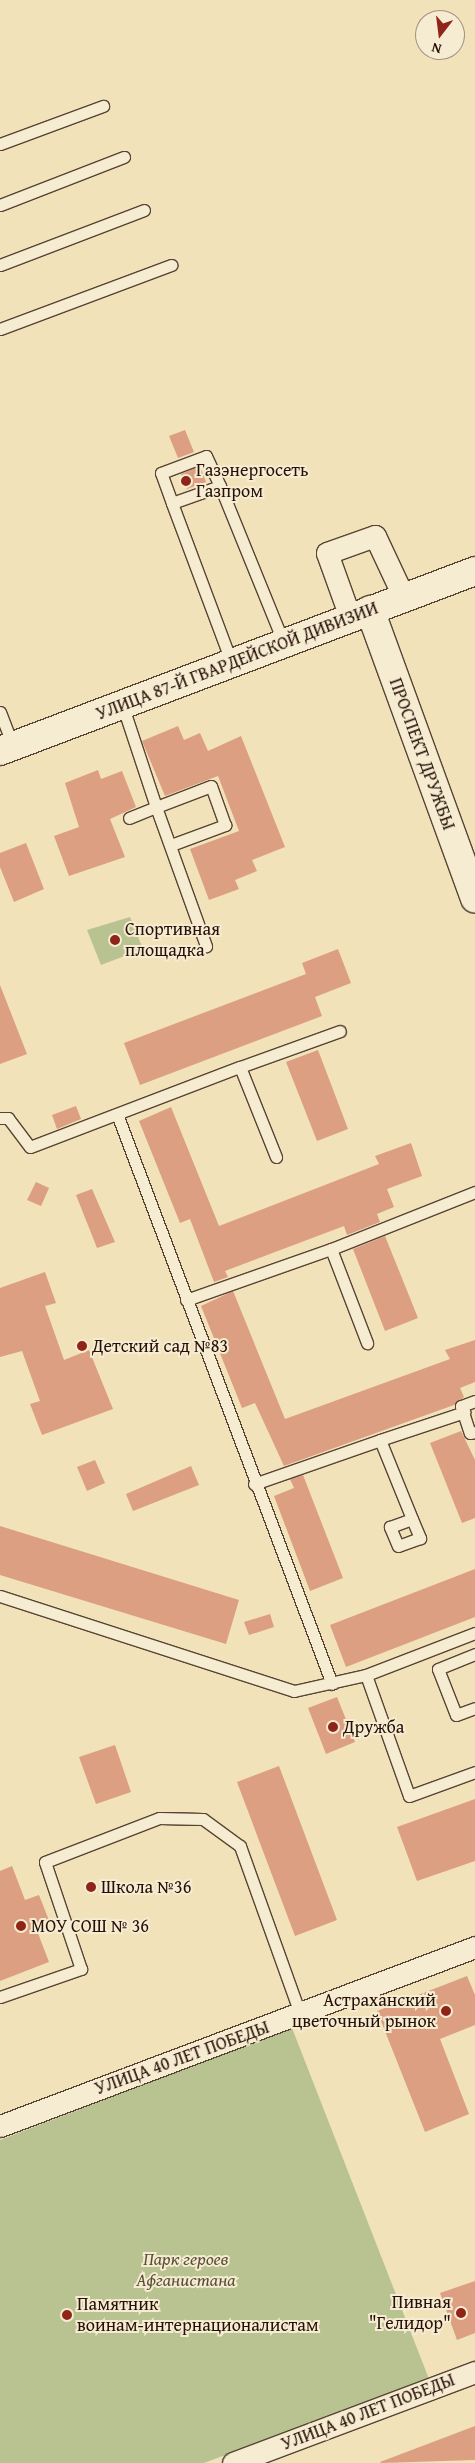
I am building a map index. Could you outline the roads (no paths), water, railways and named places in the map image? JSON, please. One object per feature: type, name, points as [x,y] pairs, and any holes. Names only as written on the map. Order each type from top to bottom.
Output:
[{"type":"street","points":[[360,614],[327,554],[375,536],[404,598]]},
{"type":"street","name":"УЛИЦА 87-Й ГВАРДЕЙСКОЙ ДИВИЗИИ","points":[[6,748],[231,661],[475,571]]},
{"type":"street","name":"ПРОСПЕКТ ДРУЖБЫ","points":[[360,614],[475,898]]},
{"type":"street","name":"УЛИЦА 40 ЛЕТ ПОБЕДЫ","points":[[0,2126],[475,1947]]},
{"type":"street","name":"УЛИЦА 40 ЛЕТ ПОБЕДЫ","points":[[233,2463],[273,2456],[475,2372]]},
{"type":"lane","points":[[0,144],[103,106]]},
{"type":"lane","points":[[0,205],[124,158]]},
{"type":"lane","points":[[0,266],[144,210]]},
{"type":"lane","points":[[0,329],[171,265]]},
{"type":"lane","points":[[231,661],[161,473],[206,456],[284,641]]},
{"type":"lane","points":[[172,503],[220,486]]},
{"type":"lane","points":[[122,704],[206,946]]},
{"type":"lane","points":[[0,712],[6,748]]},
{"type":"lane","points":[[129,818],[210,786],[225,825],[171,846]]},
{"type":"lane","points":[[0,1118],[8,1118],[30,1147],[340,1031]]},
{"type":"lane","points":[[240,1067],[276,1157]]},
{"type":"lane","points":[[117,1114],[254,1484],[332,1684]]},
{"type":"lane","points":[[186,1300],[331,1248],[475,1192]]},
{"type":"lane","points":[[331,1248],[367,1343]]},
{"type":"lane","points":[[475,1401],[461,1406],[470,1433],[475,1432]]},
{"type":"lane","points":[[254,1484],[464,1412]]},
{"type":"lane","points":[[380,1440],[412,1518]]},
{"type":"lane","points":[[0,1596],[294,1691],[366,1675],[475,1633]]},
{"type":"lane","points":[[475,1654],[438,1669],[456,1715],[475,1708]]},
{"type":"lane","points":[[366,1675],[410,1796],[475,1772]]},
{"type":"lane","points":[[0,1997],[81,1968],[45,1862],[159,1818],[203,1819],[240,1846],[300,2014]]},
{"type":"place","name":"Газэнергосеть Газпром","points":[[186,481]]},
{"type":"place","name":"Спортивная площадка","points":[[115,940]]},
{"type":"place","name":"Детский сад №83","points":[[82,1346]]},
{"type":"place","name":"Дружба","points":[[333,1727]]},
{"type":"place","name":"Школа №36","points":[[91,1887]]},
{"type":"place","name":"МОУ СОШ № 36","points":[[21,1926]]},
{"type":"place","name":"Астраханский цветочный рынок","points":[[446,2011]]},
{"type":"place","name":"Пивная \"Гелидор\"","points":[[461,2313]]},
{"type":"place","name":"Памятник воинам-интернационалистам","points":[[67,2315]]},
{"type":"park label","name":"Парк героев Афганистана","points":[[186,2270]]}]
